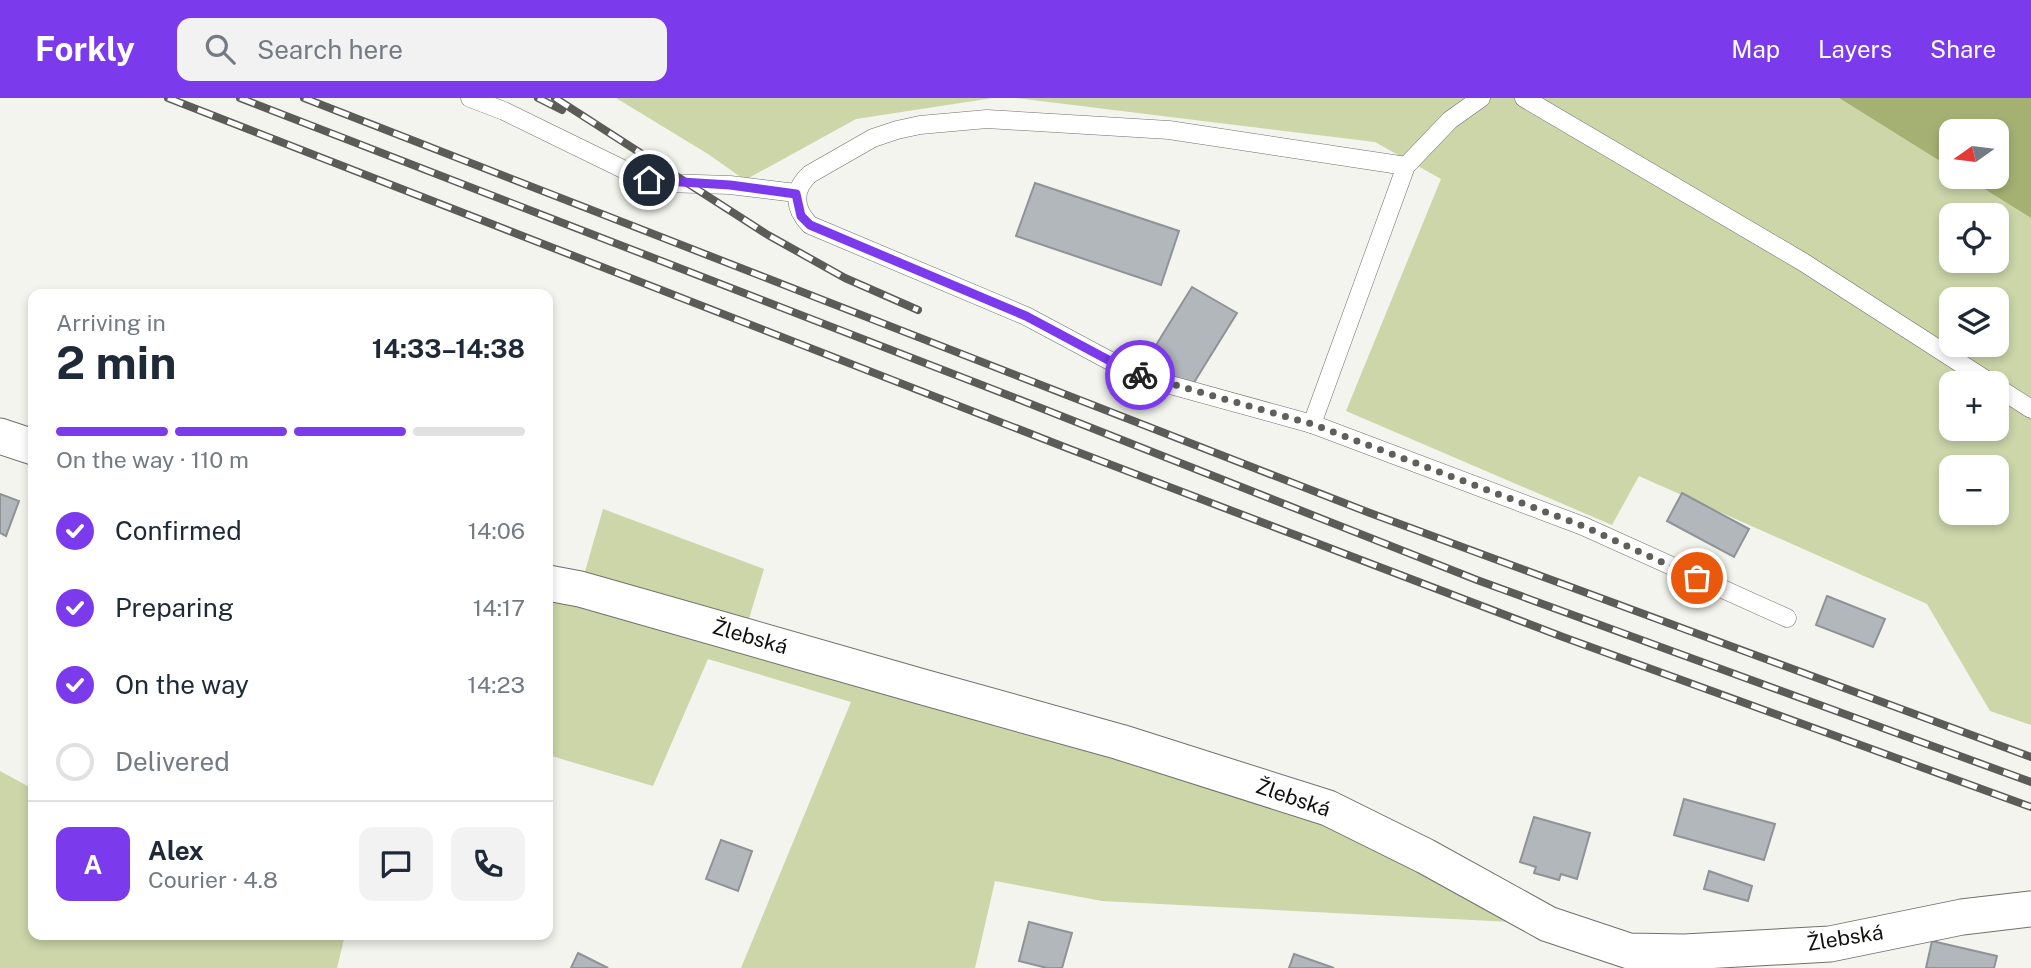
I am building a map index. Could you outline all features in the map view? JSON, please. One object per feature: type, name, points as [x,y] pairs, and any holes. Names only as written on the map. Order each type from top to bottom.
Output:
[{"type":"street","points":[[0,436],[28,445]]},
{"type":"street","name":"Žlebská","points":[[553,584],[580,589],[1002,707],[1328,808],[1425,856],[1548,924],[1629,951],[1836,956],[1962,917],[2031,909]]},
{"type":"lane","points":[[470,98],[504,111],[649,180],[730,185],[796,194]]},
{"type":"lane","points":[[1312,424],[1406,166],[1450,120],[1481,98]]},
{"type":"lane","points":[[1524,98],[1803,262],[1972,371]]},
{"type":"lane","points":[[1406,166],[1168,130],[987,119],[920,125],[873,138],[810,174],[801,182],[796,194],[801,216],[810,225],[1026,316],[1127,370],[1167,384],[1312,424],[1583,526],[1787,618]]},
{"type":"lane","points":[[2009,395],[2031,410]]},
{"type":"shaded area","points":[[616,98],[993,98],[856,119],[745,180]]},
{"type":"shaded area","points":[[1016,98],[1839,98],[1939,160],[1939,189],[1984,189],[2007,203],[1939,203],[1939,273],[2009,273],[2009,204],[2031,218],[2031,725],[1990,711],[1927,604],[1639,476],[1612,525],[1346,411],[1441,179],[1375,142]]},
{"type":"shaded area","points":[[1839,98],[2031,98],[2031,218],[1984,189],[2009,189],[2009,119],[1939,119],[1939,160]]},
{"type":"shaded area","points":[[603,509],[764,569],[744,635],[1222,773],[1548,924],[1102,901],[995,881],[975,968],[741,968],[851,702],[708,659],[653,786],[553,756],[553,584],[580,589]]},
{"type":"shaded area","points":[[0,771],[28,786],[28,940],[344,940],[337,968],[0,968]]},
{"type":"building","points":[[1035,183],[1179,231],[1161,285],[1016,236]]},
{"type":"building","points":[[1192,287],[1237,313],[1190,389],[1145,363]]},
{"type":"building","points":[[1682,493],[1749,529],[1734,557],[1667,521]]},
{"type":"building","points":[[0,494],[19,501],[6,536],[0,533]]},
{"type":"building","points":[[1827,596],[1885,619],[1873,647],[1816,625]]},
{"type":"building","points":[[1684,799],[1775,824],[1764,860],[1674,835]]},
{"type":"building","points":[[1534,817],[1590,833],[1577,879],[1561,874],[1559,880],[1534,873],[1536,867],[1520,862]]},
{"type":"building","points":[[721,840],[752,851],[738,891],[706,879]]},
{"type":"building","points":[[1709,871],[1752,886],[1748,901],[1704,889]]},
{"type":"building","points":[[1029,922],[1072,933],[1062,968],[1047,968],[1019,961]]},
{"type":"building","points":[[1932,941],[1997,956],[1994,968],[1926,968]]},
{"type":"building","points":[[578,953],[608,968],[571,968]]},
{"type":"building","points":[[1294,954],[1334,968],[1289,968]]},
{"type":"railway","points":[[168,98],[1067,448],[1563,637],[2031,807]]},
{"type":"railway","points":[[240,98],[1477,580],[2031,782]]},
{"type":"railway","points":[[304,98],[1370,513],[2031,757]]},
{"type":"railway","points":[[538,98],[562,110]]},
{"type":"railway","points":[[555,98],[768,235],[845,278],[918,310]]},
{"type":"way so far","points":[[1140,375],[1312,424],[1583,526],[1697,578]]},
{"type":"route","points":[[649,180],[730,185],[796,194],[801,216],[810,225],[1026,316],[1140,375]]}]
